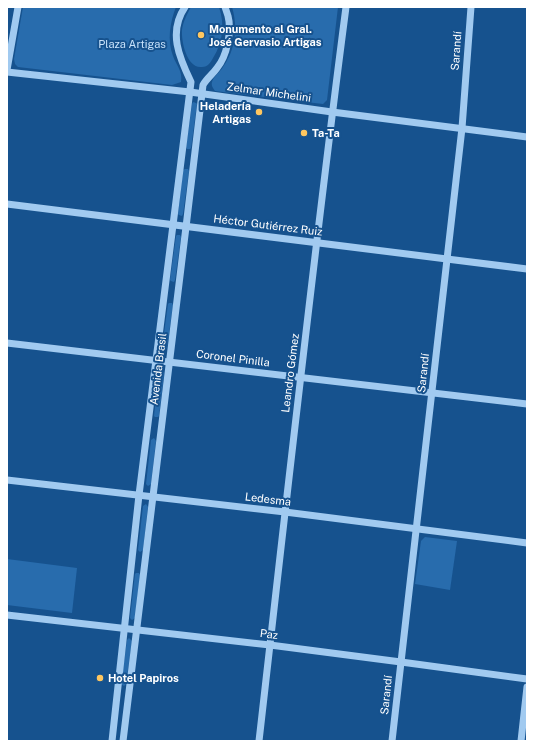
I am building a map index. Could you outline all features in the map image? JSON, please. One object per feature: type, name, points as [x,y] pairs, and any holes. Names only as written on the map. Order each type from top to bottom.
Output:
[{"type":"street","points":[[7,71],[18,7]]},
{"type":"street","name":"Avenida Brasil","points":[[112,741],[139,495],[191,82],[179,54],[176,40],[177,24],[184,7]]},
{"type":"street","name":"Avenida Brasil","points":[[123,741],[203,85],[206,79],[218,68],[226,52],[229,36],[228,17],[225,7]]},
{"type":"street","name":"Leandro Gómez","points":[[259,741],[332,112],[346,7]]},
{"type":"street","name":"Sarandí","points":[[392,741],[462,128],[471,7]]},
{"type":"street","name":"Zelmar Michelini","points":[[7,71],[190,92],[527,137]]},
{"type":"street","name":"Héctor Gutiérrez Ruiz","points":[[7,204],[527,269]]},
{"type":"street","name":"Coronel Pinilla","points":[[7,343],[527,404]]},
{"type":"street","name":"Ledesma","points":[[7,480],[153,496],[527,543]]},
{"type":"street","name":"Paz","points":[[7,615],[270,645],[527,679]]},
{"type":"street","points":[[521,741],[527,687]]},
{"type":"green space","name":"Plaza Artigas","points":[[23,7],[176,7],[171,25],[170,44],[173,56],[180,71],[181,82],[172,85],[18,67],[15,64],[14,59]]},
{"type":"green space","points":[[191,7],[219,7],[221,14],[221,40],[210,63],[204,67],[192,64],[184,47],[182,35],[183,27],[185,18]]},
{"type":"green space","points":[[232,7],[338,7],[327,100],[323,104],[215,91],[212,86],[213,80],[222,69],[231,53],[235,38],[235,22]]},
{"type":"green space","points":[[193,102],[197,104],[191,148],[187,149],[186,147]]},
{"type":"green space","points":[[188,169],[189,171],[182,216],[178,214],[183,170]]},
{"type":"green space","points":[[177,235],[180,235],[181,237],[174,282],[170,280]]},
{"type":"green space","points":[[169,303],[172,303],[173,305],[167,348],[163,349],[162,348]]},
{"type":"green space","points":[[160,371],[163,371],[164,373],[159,416],[155,417],[154,416]]},
{"type":"green space","points":[[154,438],[156,441],[151,484],[148,486],[146,484],[151,440]]},
{"type":"green space","points":[[146,504],[148,507],[143,550],[140,552],[138,550],[143,506]]},
{"type":"green space","points":[[425,537],[457,541],[450,590],[415,584],[421,541]]},
{"type":"green space","points":[[7,559],[77,568],[72,613],[7,605]]},
{"type":"green space","points":[[136,573],[139,573],[140,575],[135,618],[132,620],[130,618]]},
{"type":"green space","points":[[129,638],[132,641],[126,684],[124,686],[121,684],[127,640]]},
{"type":"place","name":"Monumento al Gral. José Gervasio Artigas","points":[[201,35]]},
{"type":"place","name":"Heladería Artigas","points":[[259,112]]},
{"type":"place","name":"Ta-Ta","points":[[304,133]]},
{"type":"place","name":"Hotel Papiros","points":[[100,678]]}]
